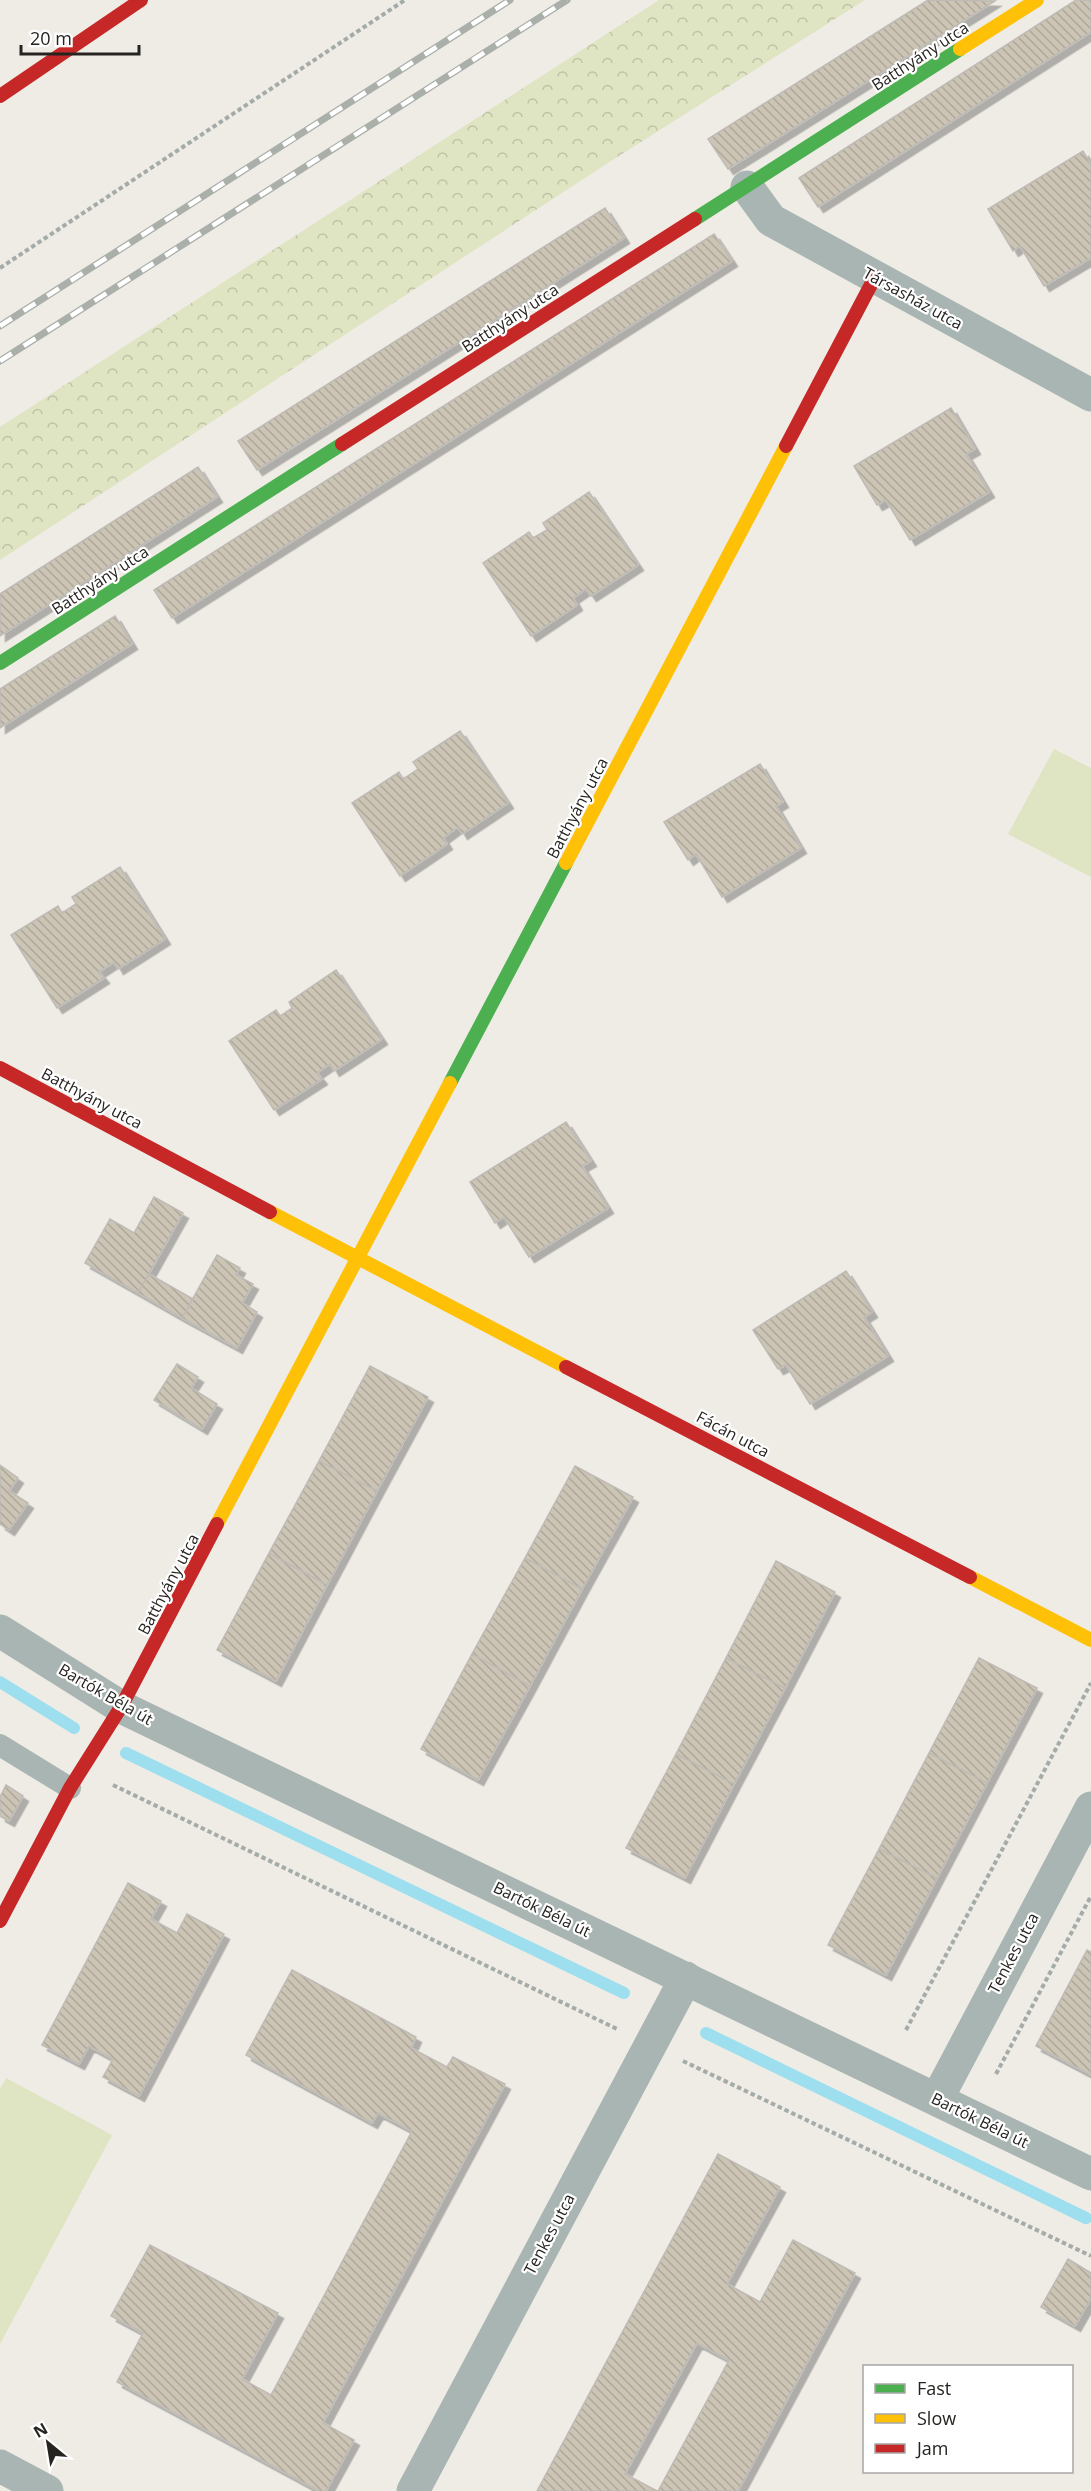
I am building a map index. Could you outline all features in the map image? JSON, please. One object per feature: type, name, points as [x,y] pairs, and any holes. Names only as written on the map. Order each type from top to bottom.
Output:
[{"type":"main road","points":[[0,96],[141,0]]},
{"type":"main road","name":"Batthyány utca","points":[[0,663],[1037,0]]},
{"type":"main road","name":"Batthyány utca","points":[[0,1921],[70,1788],[121,1707],[875,277]]},
{"type":"main road","name":"Batthyány utca","points":[[0,1068],[359,1259]]},
{"type":"main road","name":"Fácán utca","points":[[359,1259],[1091,1640]]},
{"type":"street","name":"Társasház utca","points":[[747,187],[771,220],[1091,395]]},
{"type":"street","name":"Bartók Béla út","points":[[0,1631],[121,1707],[1091,2174]]},
{"type":"street","name":"Tenkes utca","points":[[937,2099],[1091,1808]]},
{"type":"street","name":"Tenkes utca","points":[[413,2491],[686,1978]]},
{"type":"street","points":[[0,2466],[47,2491]]},
{"type":"lane","points":[[0,1745],[70,1788]]},
{"type":"path","points":[[0,268],[405,0]]},
{"type":"path","points":[[906,2030],[1091,1683]]},
{"type":"path","points":[[70,1788],[110,1783],[1091,2256]]},
{"type":"path","points":[[996,2074],[1091,1896]]},
{"type":"green space","points":[[659,0],[865,0],[614,159],[0,560],[0,427]]},
{"type":"green space","points":[[1054,749],[1091,768],[1091,877],[1008,834]]},
{"type":"green space","points":[[6,2078],[112,2135],[0,2344],[0,2089]]},
{"type":"building","points":[[928,0],[995,1],[728,169],[708,139]]},
{"type":"building","points":[[1076,0],[1091,0],[1091,32],[818,207],[799,178]]},
{"type":"building","points":[[1083,151],[1091,165],[1091,258],[1044,286],[1020,246],[1013,251],[988,209]]},
{"type":"building","points":[[605,208],[624,238],[257,470],[238,441]]},
{"type":"building","points":[[714,234],[732,261],[172,618],[154,590]]},
{"type":"building","points":[[951,408],[975,449],[966,454],[989,492],[910,540],[886,500],[877,505],[854,466]]},
{"type":"building","points":[[198,467],[217,497],[0,636],[0,594]]},
{"type":"building","points":[[589,492],[638,565],[591,596],[586,589],[573,598],[577,605],[531,636],[483,563],[529,532],[533,538],[547,530],[543,523]]},
{"type":"building","points":[[115,616],[132,644],[0,728],[0,689]]},
{"type":"building","points":[[460,731],[508,803],[462,834],[458,827],[443,838],[447,844],[400,876],[352,803],[399,772],[403,779],[418,769],[413,762]]},
{"type":"building","points":[[760,764],[783,802],[776,806],[801,848],[722,897],[696,854],[688,860],[664,822]]},
{"type":"building","points":[[120,867],[165,939],[118,969],[114,962],[99,972],[104,978],[57,1008],[11,935],[58,906],[62,913],[76,904],[72,897]]},
{"type":"building","points":[[336,970],[382,1039],[334,1071],[330,1064],[317,1073],[322,1079],[274,1110],[229,1041],[276,1010],[280,1016],[292,1008],[289,1002]]},
{"type":"building","points":[[566,1122],[591,1161],[582,1166],[608,1208],[529,1257],[504,1217],[495,1223],[470,1182]]},
{"type":"building","points":[[154,1197],[183,1213],[138,1293],[85,1263],[110,1219],[134,1233]]},
{"type":"building","points":[[217,1255],[240,1268],[236,1275],[253,1284],[242,1303],[257,1312],[237,1348],[182,1318]]},
{"type":"building","points":[[846,1271],[872,1312],[864,1317],[888,1356],[810,1404],[786,1365],[778,1369],[753,1330]]},
{"type":"building","points":[[149,1274],[193,1299],[182,1318],[138,1293]]},
{"type":"building","points":[[177,1364],[198,1377],[191,1388],[217,1404],[202,1429],[154,1400]]},
{"type":"building","points":[[370,1366],[428,1397],[377,1491],[319,1461]]},
{"type":"building","points":[[319,1461],[377,1491],[327,1585],[269,1553]]},
{"type":"building","points":[[0,1465],[18,1478],[9,1491],[28,1503],[9,1530],[0,1524]]},
{"type":"building","points":[[575,1466],[633,1497],[582,1589],[525,1558]]},
{"type":"building","points":[[269,1553],[327,1585],[276,1681],[217,1650]]},
{"type":"building","points":[[525,1558],[582,1589],[530,1686],[472,1654]]},
{"type":"building","points":[[776,1561],[835,1592],[785,1688],[726,1658]]},
{"type":"building","points":[[472,1654],[530,1686],[478,1780],[421,1749]]},
{"type":"building","points":[[726,1658],[785,1688],[734,1784],[676,1754]]},
{"type":"building","points":[[979,1658],[1037,1688],[987,1783],[929,1753]]},
{"type":"building","points":[[929,1753],[987,1783],[937,1878],[879,1849]]},
{"type":"building","points":[[676,1754],[734,1784],[685,1878],[626,1848]]},
{"type":"building","points":[[6,1785],[23,1796],[9,1821],[0,1816],[0,1797]]},
{"type":"building","points":[[879,1849],[937,1878],[886,1975],[828,1945]]},
{"type":"building","points":[[128,1883],[161,1901],[151,1919],[177,1933],[187,1914],[224,1934],[139,2096],[103,2077],[113,2059],[89,2046],[79,2064],[42,2045]]},
{"type":"building","points":[[1087,1950],[1091,1952],[1091,2075],[1036,2046]]},
{"type":"building","points":[[292,1970],[416,2037],[411,2048],[447,2067],[453,2057],[505,2084],[323,2423],[354,2440],[326,2491],[319,2491],[117,2382],[143,2333],[111,2316],[150,2245],[278,2313],[242,2379],[271,2395],[412,2131],[378,2113],[372,2123],[246,2055]]},
{"type":"building","points":[[718,2154],[780,2187],[727,2284],[760,2302],[793,2240],[855,2273],[738,2491],[658,2491],[729,2360],[697,2343],[625,2474],[657,2491],[537,2491]]},
{"type":"building","points":[[1068,2259],[1091,2273],[1091,2298],[1075,2326],[1041,2307]]},
{"type":"waterway","points":[[0,1682],[74,1728]]},
{"type":"waterway","points":[[126,1753],[624,1993]]},
{"type":"waterway","points":[[706,2033],[1086,2218]]},
{"type":"railway","points":[[0,326],[510,0]]},
{"type":"railway","points":[[0,361],[567,0]]},
{"type":"traffic: fast","points":[[695,219],[960,49]]},
{"type":"traffic: fast","points":[[0,663],[342,444]]},
{"type":"traffic: fast","points":[[450,1083],[566,863]]},
{"type":"traffic: slow","points":[[960,49],[1037,0]]},
{"type":"traffic: slow","points":[[566,863],[786,446]]},
{"type":"traffic: slow","points":[[217,1524],[450,1083]]},
{"type":"traffic: slow","points":[[270,1212],[566,1367]]},
{"type":"traffic: slow","points":[[970,1577],[1091,1640]]},
{"type":"traffic: jam","points":[[0,96],[141,0]]},
{"type":"traffic: jam","points":[[342,444],[695,219]]},
{"type":"traffic: jam","points":[[786,446],[875,277]]},
{"type":"traffic: jam","points":[[0,1068],[270,1212]]},
{"type":"traffic: jam","points":[[566,1367],[970,1577]]},
{"type":"traffic: jam","points":[[0,1921],[70,1788],[121,1707],[217,1524]]}]
